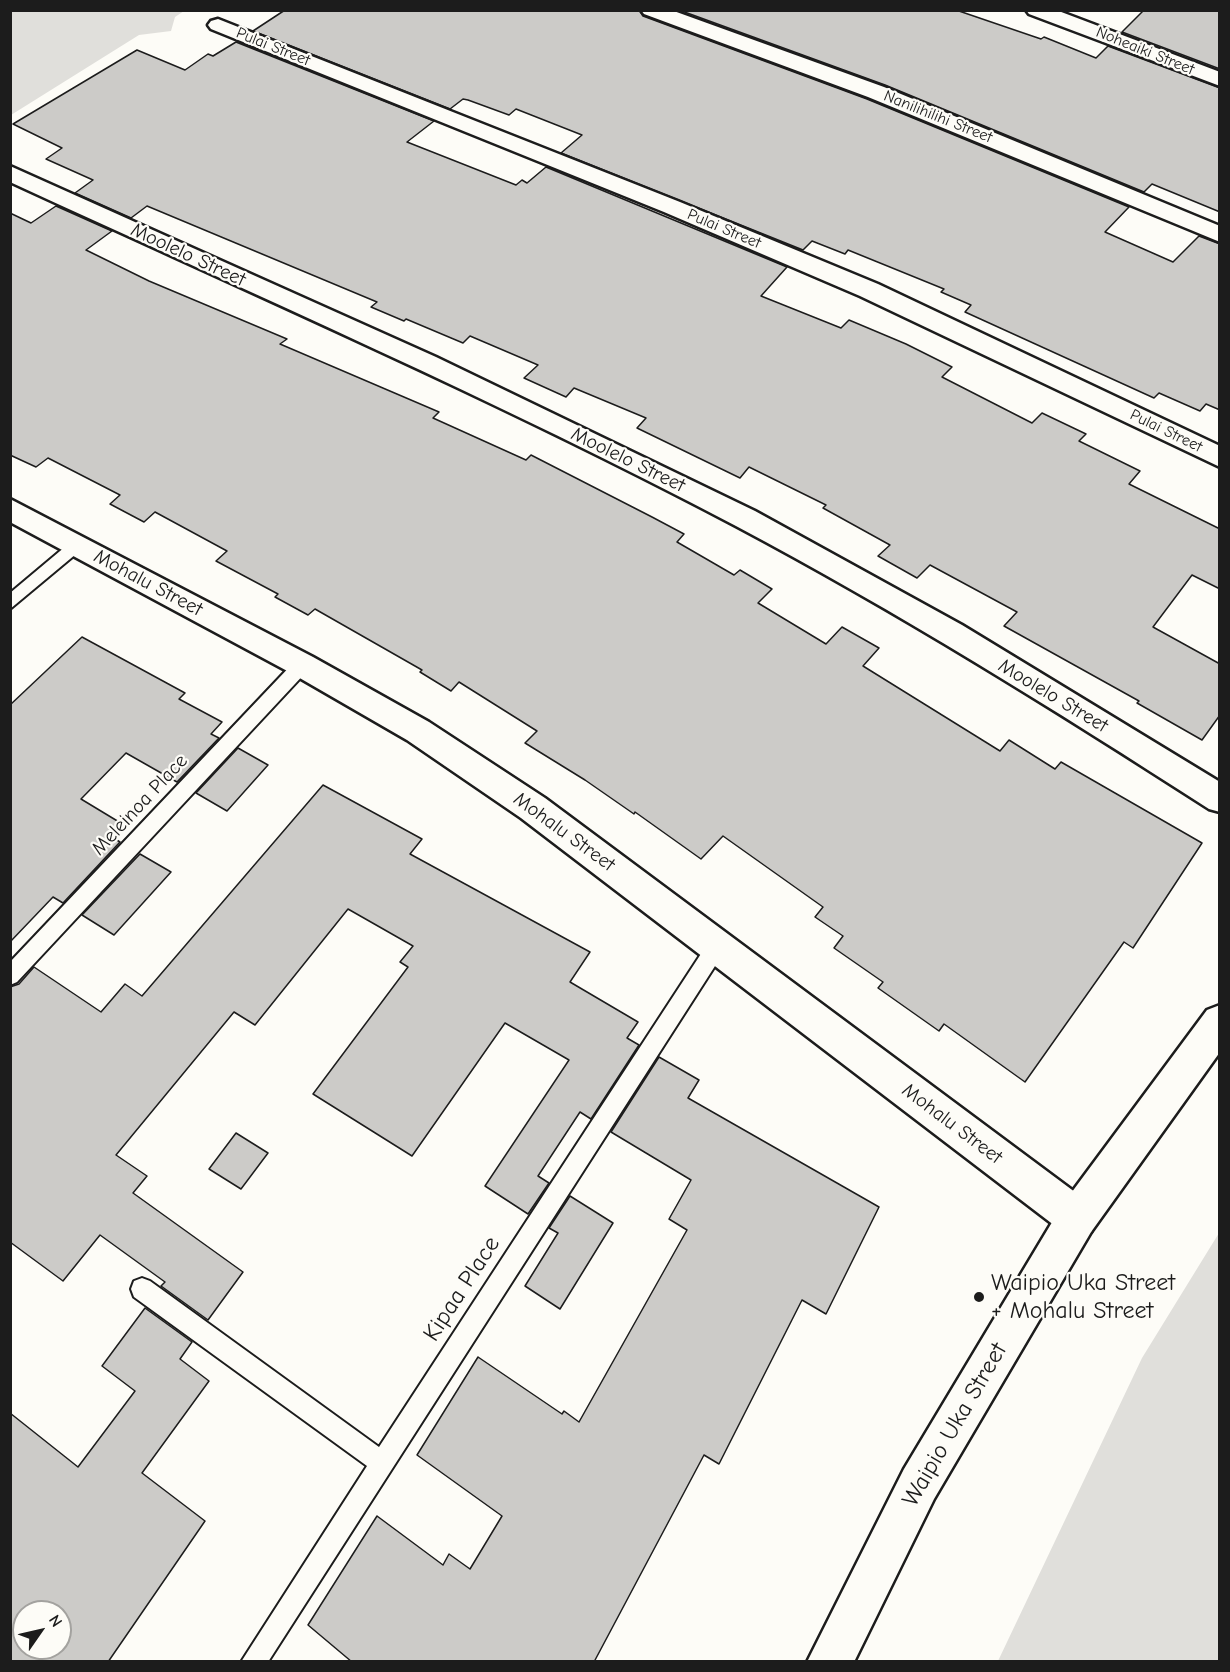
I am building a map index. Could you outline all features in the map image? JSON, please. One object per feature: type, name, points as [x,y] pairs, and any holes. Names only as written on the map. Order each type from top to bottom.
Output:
[{"type":"street","name":"Nanilihilihi Street","points":[[651,10],[876,92],[1220,235]]},
{"type":"street","name":"Noheaiki Street","points":[[1036,10],[1220,80]]},
{"type":"street","points":[[1082,26],[1098,10]]},
{"type":"street","name":"Pulai Street","points":[[218,25],[672,207],[869,290],[1220,458]]},
{"type":"street","name":"Moolelo Street","points":[[10,173],[471,385],[678,484],[942,630],[1220,799]]},
{"type":"street","name":"Mohalu Street","points":[[10,509],[302,665],[418,731],[533,808],[1077,1218]]},
{"type":"street","name":"Waipio Uka Street","points":[[830,1662],[919,1484],[1077,1218],[1220,1022]]},
{"type":"lane","points":[[10,603],[77,545]]},
{"type":"lane","name":"Meleinoa Place","points":[[10,976],[302,665]]},
{"type":"lane","name":"Kipaa Place","points":[[253,1662],[717,946]]},
{"type":"lane","points":[[142,1289],[382,1462]]},
{"type":"shaded area","points":[[11,10],[184,11],[175,17],[171,31],[139,35],[11,115]]},
{"type":"shaded area","points":[[1219,1233],[1219,1661],[998,1661],[1142,1358]]},
{"type":"building","points":[[285,10],[639,10],[643,16],[867,99],[1129,207],[1105,232],[1173,262],[1199,236],[1220,244],[1220,410],[1206,404],[1200,411],[1159,393],[1154,398],[965,312],[971,305],[941,292],[944,289],[848,250],[845,254],[812,241],[803,250],[561,153],[582,135],[516,109],[509,115],[463,99],[450,109],[253,31]]},
{"type":"building","points":[[679,10],[956,10],[1041,39],[1044,37],[1096,58],[1108,46],[1220,88],[1220,212],[1152,184],[1144,192],[885,85]]},
{"type":"building","points":[[1144,10],[1220,10],[1220,69],[1122,32]]},
{"type":"building","points":[[236,42],[434,121],[407,142],[516,185],[522,180],[527,183],[546,167],[787,267],[761,296],[841,328],[849,320],[906,344],[952,367],[942,377],[1032,423],[1042,413],[1086,434],[1079,441],[1140,471],[1129,484],[1220,529],[1220,589],[1192,575],[1153,627],[1220,664],[1220,715],[1202,740],[1137,703],[1139,701],[1004,626],[1017,612],[930,565],[917,578],[878,556],[890,545],[823,508],[826,505],[749,467],[740,478],[637,428],[646,418],[574,388],[566,397],[524,378],[538,365],[470,336],[463,343],[406,319],[404,321],[371,307],[377,302],[147,206],[131,218],[75,193],[93,180],[46,159],[62,148],[13,124],[137,50],[185,70],[208,54],[213,56]]},
{"type":"building","points":[[56,206],[112,231],[86,250],[149,281],[287,339],[280,344],[439,412],[433,418],[526,460],[531,455],[684,534],[677,542],[734,575],[740,570],[772,589],[758,603],[826,644],[842,627],[879,648],[863,666],[1000,751],[1009,740],[1055,769],[1061,762],[1202,843],[1133,948],[1124,942],[1025,1082],[944,1024],[939,1031],[878,988],[883,982],[834,948],[843,936],[815,917],[823,907],[723,836],[701,859],[635,812],[634,814],[525,743],[537,731],[459,682],[451,691],[420,672],[422,670],[315,609],[308,615],[275,597],[278,594],[216,561],[227,551],[155,512],[144,522],[110,504],[120,495],[48,458],[36,467],[10,455],[10,213],[31,223]]},
{"type":"building","points":[[82,637],[185,693],[179,699],[222,722],[211,734],[219,738],[177,782],[126,753],[81,799],[124,825],[112,837],[120,842],[63,903],[53,897],[10,942],[10,705]]},
{"type":"building","points":[[238,748],[268,765],[227,811],[196,793]]},
{"type":"building","points":[[323,785],[422,839],[410,854],[590,952],[570,982],[638,1022],[627,1038],[639,1045],[591,1119],[580,1112],[538,1176],[549,1183],[528,1214],[485,1186],[569,1060],[505,1023],[412,1156],[313,1094],[408,967],[400,962],[413,946],[348,909],[255,1025],[234,1012],[116,1155],[147,1176],[133,1193],[243,1272],[208,1320],[161,1286],[165,1282],[100,1235],[63,1281],[10,1242],[10,987],[19,984],[34,967],[101,1012],[125,984],[142,996]]},
{"type":"building","points":[[140,854],[171,872],[114,935],[82,915]]},
{"type":"building","points":[[659,1057],[699,1080],[688,1098],[879,1207],[826,1314],[802,1300],[719,1464],[704,1455],[594,1662],[352,1662],[308,1625],[377,1516],[443,1565],[449,1554],[470,1569],[502,1516],[417,1455],[478,1357],[562,1414],[564,1411],[579,1422],[687,1230],[669,1219],[691,1180],[611,1132]]},
{"type":"building","points":[[236,1133],[268,1153],[241,1189],[209,1169]]},
{"type":"building","points":[[570,1196],[613,1223],[560,1309],[525,1286],[558,1233],[549,1228]]},
{"type":"building","points":[[145,1308],[192,1342],[180,1359],[209,1381],[142,1473],[205,1521],[108,1662],[10,1662],[10,1413],[78,1467],[135,1391],[102,1366]]},
{"type":"place","name":"Waipio Uka Street + Mohalu Street","points":[[979,1297]]}]
